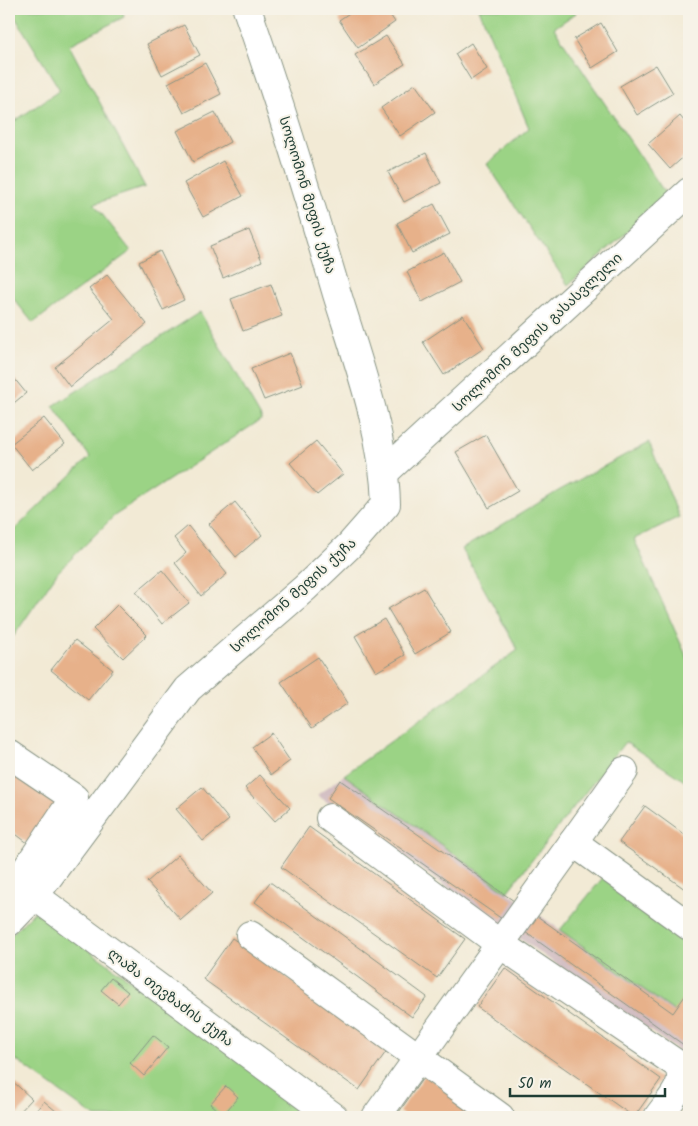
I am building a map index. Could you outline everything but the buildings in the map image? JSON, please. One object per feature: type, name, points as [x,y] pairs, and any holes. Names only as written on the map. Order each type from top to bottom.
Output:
[{"type":"street","name":"სოლომონ მეფის ქუჩა","points":[[9,922],[20,885],[188,689],[306,588],[351,544],[386,504],[385,472],[368,395],[278,97],[248,9]]},
{"type":"street","name":"სოლომონ მეფის გასასვლელი","points":[[385,472],[689,192]]},
{"type":"street","points":[[9,754],[74,798],[20,885]]},
{"type":"street","points":[[376,1117],[624,771]]},
{"type":"street","points":[[330,818],[500,944],[677,1064],[682,1072],[683,1080],[658,1117]]},
{"type":"street","points":[[573,842],[689,926]]},
{"type":"street","name":"ლაშა თევზაძის ქუჩა","points":[[20,885],[334,1117]]},
{"type":"street","points":[[250,936],[500,1117]]},
{"type":"shaded area","points":[[344,775],[689,1022],[689,1054],[687,1057],[317,795]]},
{"type":"green space","points":[[10,9],[122,9],[124,17],[69,45],[145,187],[94,204],[131,251],[33,323],[9,293],[9,125],[60,90]]},
{"type":"green space","points":[[479,9],[573,9],[576,13],[554,28],[667,196],[568,285],[487,164],[529,128]]},
{"type":"green space","points":[[200,312],[262,419],[114,516],[57,573],[13,637],[9,634],[9,535],[90,457],[53,406]]},
{"type":"green space","points":[[649,442],[679,517],[634,539],[689,662],[689,784],[625,742],[507,892],[344,775],[518,650],[462,549],[560,490]]},
{"type":"green space","points":[[610,869],[689,926],[689,1022],[560,930]]},
{"type":"green space","points":[[35,911],[319,1117],[95,1117],[9,1055],[9,937]]}]
